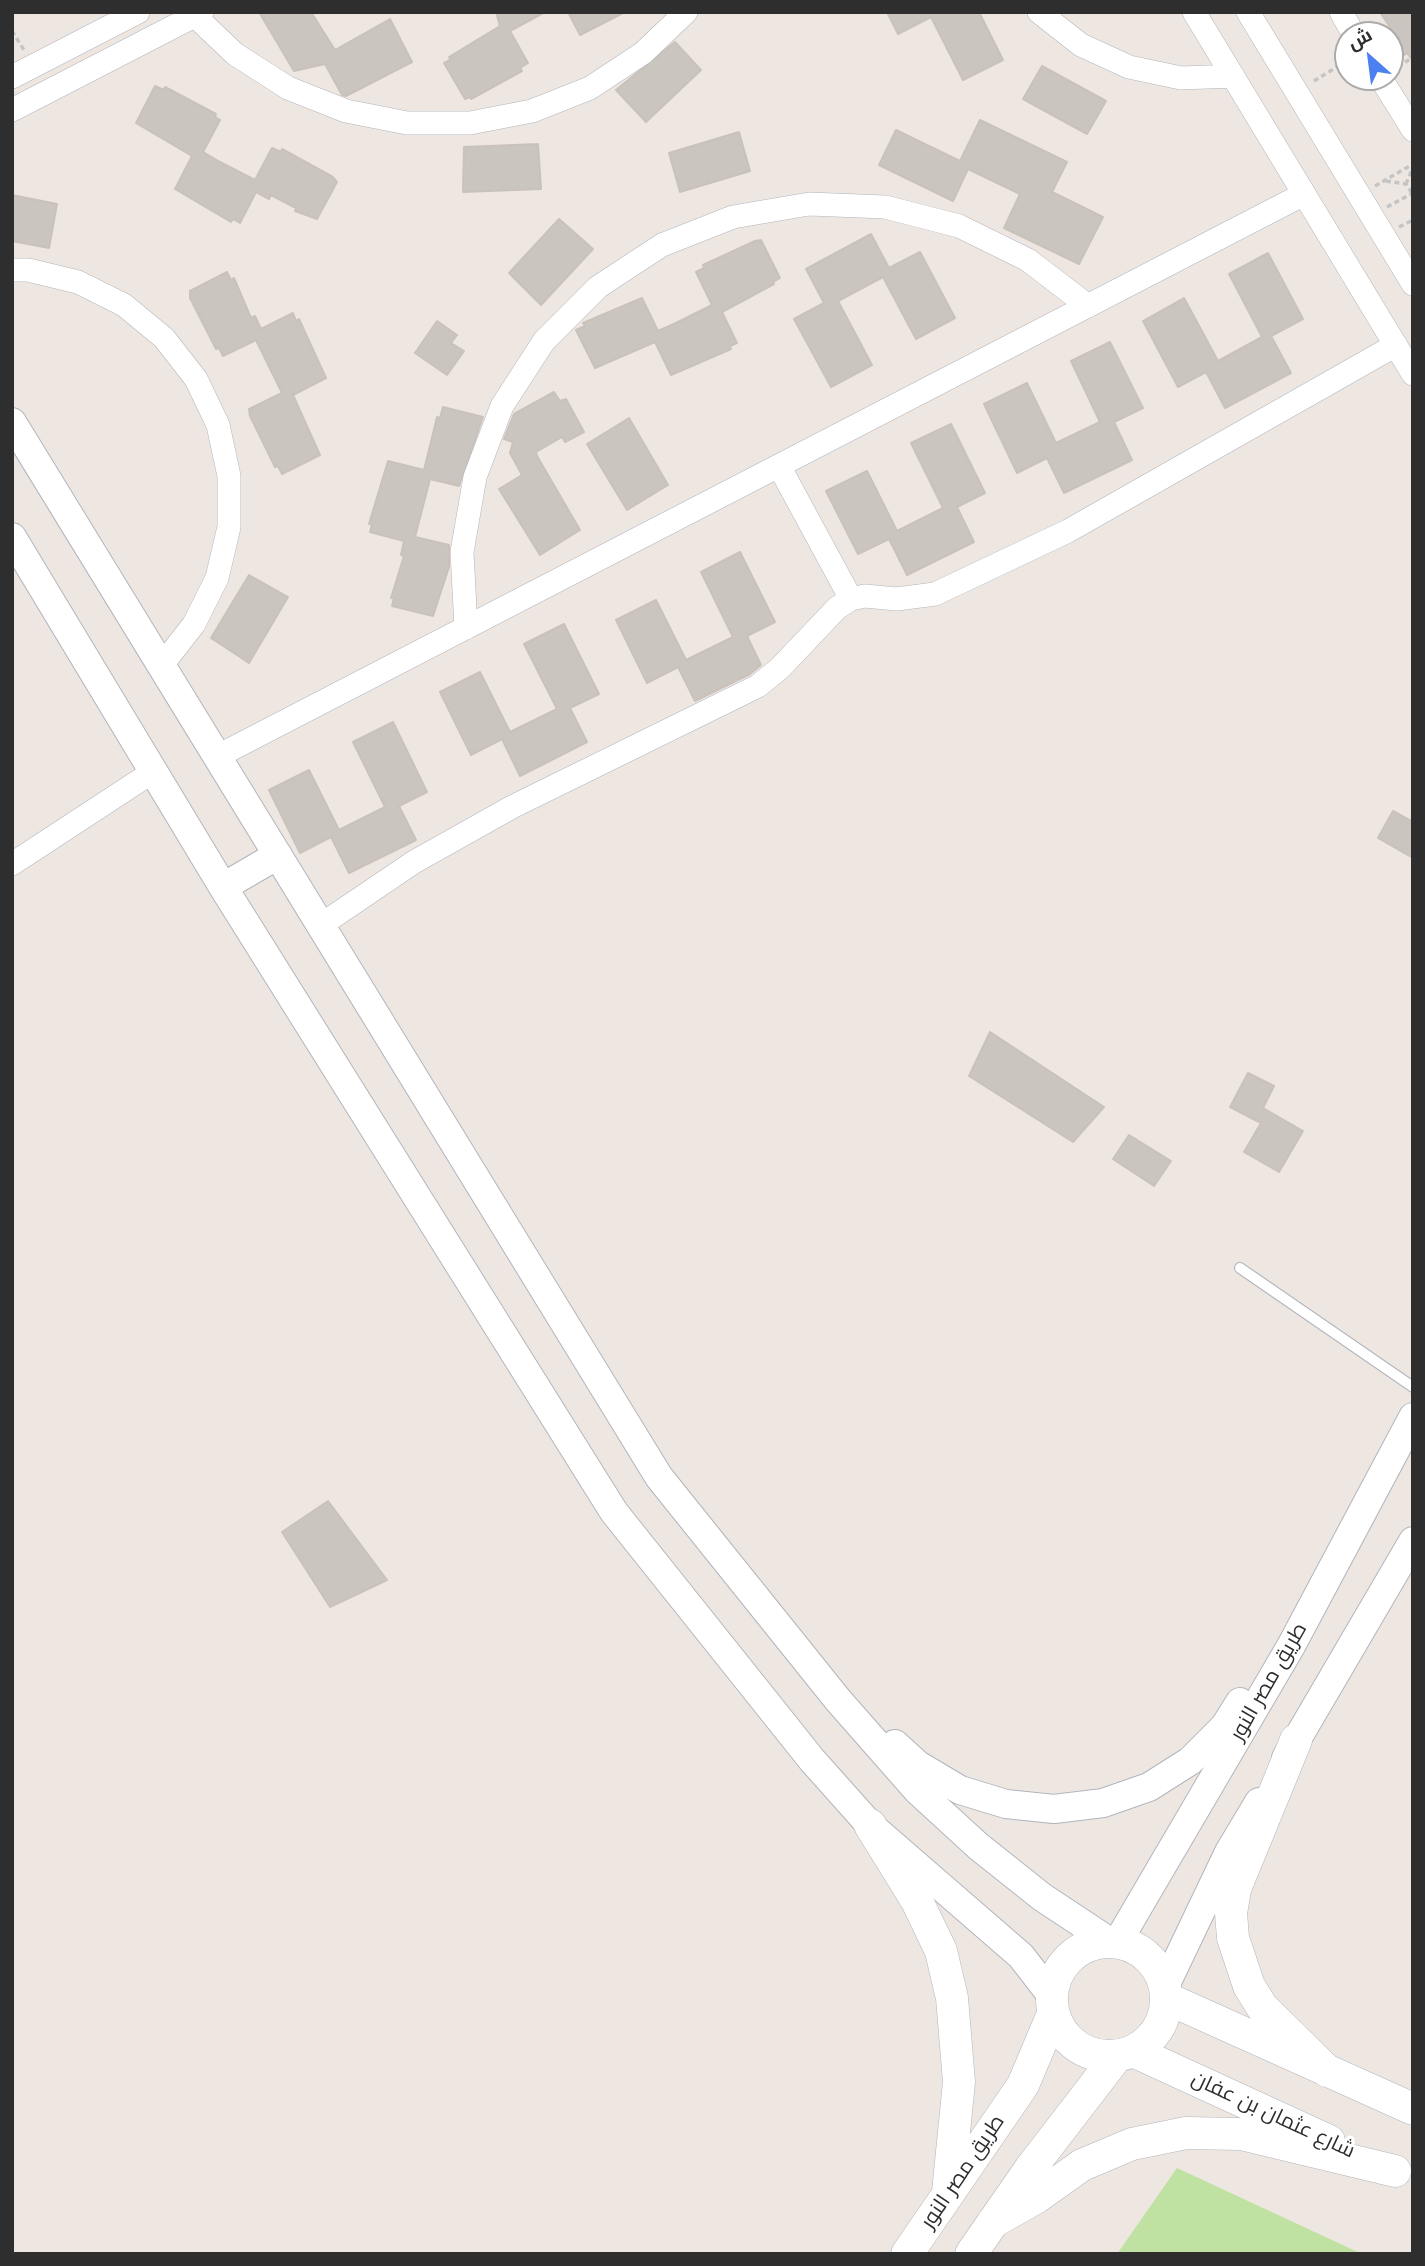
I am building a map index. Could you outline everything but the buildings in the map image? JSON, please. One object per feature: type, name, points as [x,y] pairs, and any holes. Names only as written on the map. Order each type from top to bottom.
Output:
[{"type":"main road","points":[[1296,1740],[1235,1889],[1231,1913],[1233,1938],[1248,1986],[1262,2007],[1327,2071]]},
{"type":"main road","points":[[870,1825],[918,1901],[941,1951],[952,1998],[959,2082],[948,2192]]},
{"type":"main road","points":[[971,2254],[1125,2054],[1158,2030],[1166,1992],[1160,1973],[1142,1953],[1114,1942],[1093,1945],[1070,1958],[1055,1979],[1053,2005],[1060,2029],[1070,2042],[1100,2056],[1125,2054]]},
{"type":"main road","points":[[1166,1992],[1327,2071],[1413,2109]]},
{"type":"main road","name":"طريق مصر النور","points":[[907,2254],[1023,2085],[1053,2005]]},
{"type":"main road","name":"شارع عثمان بن عفان","points":[[1125,2054],[1404,2175]]},
{"type":"main road","points":[[993,2222],[1037,2197],[1082,2165],[1132,2144],[1186,2133],[1241,2134],[1404,2175]]},
{"type":"street","points":[[12,77],[138,12]]},
{"type":"street","points":[[12,110],[198,14],[235,54],[288,88],[346,111],[407,123],[470,123],[532,111],[590,88],[643,53],[686,12]]},
{"type":"street","points":[[1040,12],[1081,45],[1129,67],[1181,78],[1233,76]]},
{"type":"street","points":[[1194,12],[1413,374]]},
{"type":"street","points":[[1248,12],[1413,284]]},
{"type":"street","points":[[1389,91],[1413,130]]},
{"type":"street","points":[[218,756],[1304,194]]},
{"type":"street","points":[[466,628],[462,552],[475,477],[502,405],[544,341],[598,287],[662,245],[733,217],[809,204],[885,207],[960,226],[1028,260],[1088,306]]},
{"type":"street","points":[[12,270],[27,270],[78,282],[124,305],[164,338],[188,368],[218,425],[229,476],[229,527],[217,578],[200,613],[162,665]]},
{"type":"street","points":[[321,925],[414,862],[512,807],[758,686],[780,668],[837,608],[851,599],[864,596],[897,599],[934,594],[1068,531],[1396,345]]},
{"type":"street","points":[[12,422],[659,1477],[838,1700],[918,1791],[978,1846],[1042,1897],[1114,1942]]},
{"type":"street","points":[[779,466],[851,599]]},
{"type":"street","points":[[12,537],[223,887],[614,1512],[812,1760],[870,1825],[1021,1956],[1053,2005]]},
{"type":"street","points":[[12,864],[155,771]]},
{"type":"street","points":[[223,887],[278,855]]},
{"type":"street","name":"طريق مصر النور","points":[[1114,1942],[1291,1646],[1413,1417]]},
{"type":"street","points":[[1166,1992],[1229,1852],[1413,1541]]},
{"type":"street","points":[[838,1700],[883,1732],[918,1765],[960,1790],[1006,1804],[1066,1808],[1103,1803],[1149,1787],[1190,1761],[1224,1726],[1251,1685],[1291,1646]]},
{"type":"lane","points":[[1240,1268],[1413,1387]]},
{"type":"path","points":[[1296,91],[1334,68]]},
{"type":"path","points":[[1359,195],[1413,166]]},
{"type":"path","points":[[1406,184],[1413,166]]},
{"type":"path","points":[[1384,181],[1406,184]]},
{"type":"path","points":[[1372,216],[1412,194],[1406,184]]},
{"type":"path","points":[[1413,208],[1413,218]]},
{"type":"green space","points":[[1177,2168],[1362,2254],[1117,2254]]}]
